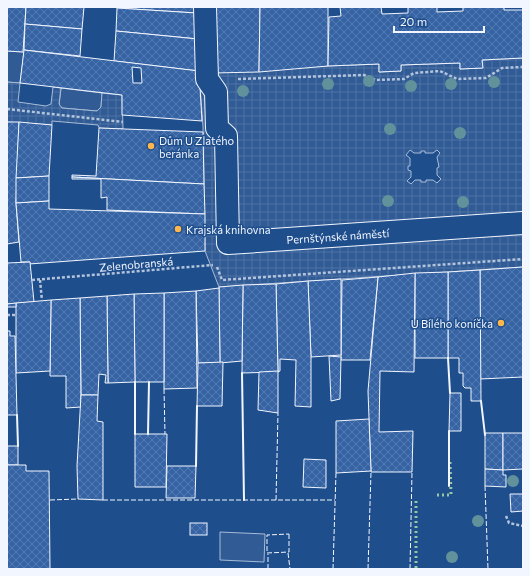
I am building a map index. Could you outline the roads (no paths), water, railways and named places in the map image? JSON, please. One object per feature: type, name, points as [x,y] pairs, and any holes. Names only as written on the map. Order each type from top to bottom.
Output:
[{"type":"street","name":"Pernštýnské náměstí","points":[[205,7],[207,79],[216,92],[217,128],[226,136],[228,243],[523,223]]},
{"type":"place","name":"Dům U Zlatého beránka","points":[[151,146]]},
{"type":"place","name":"Krajská knihovna","points":[[178,229]]},
{"type":"place","name":"U Bílého koníčka","points":[[501,323]]}]
